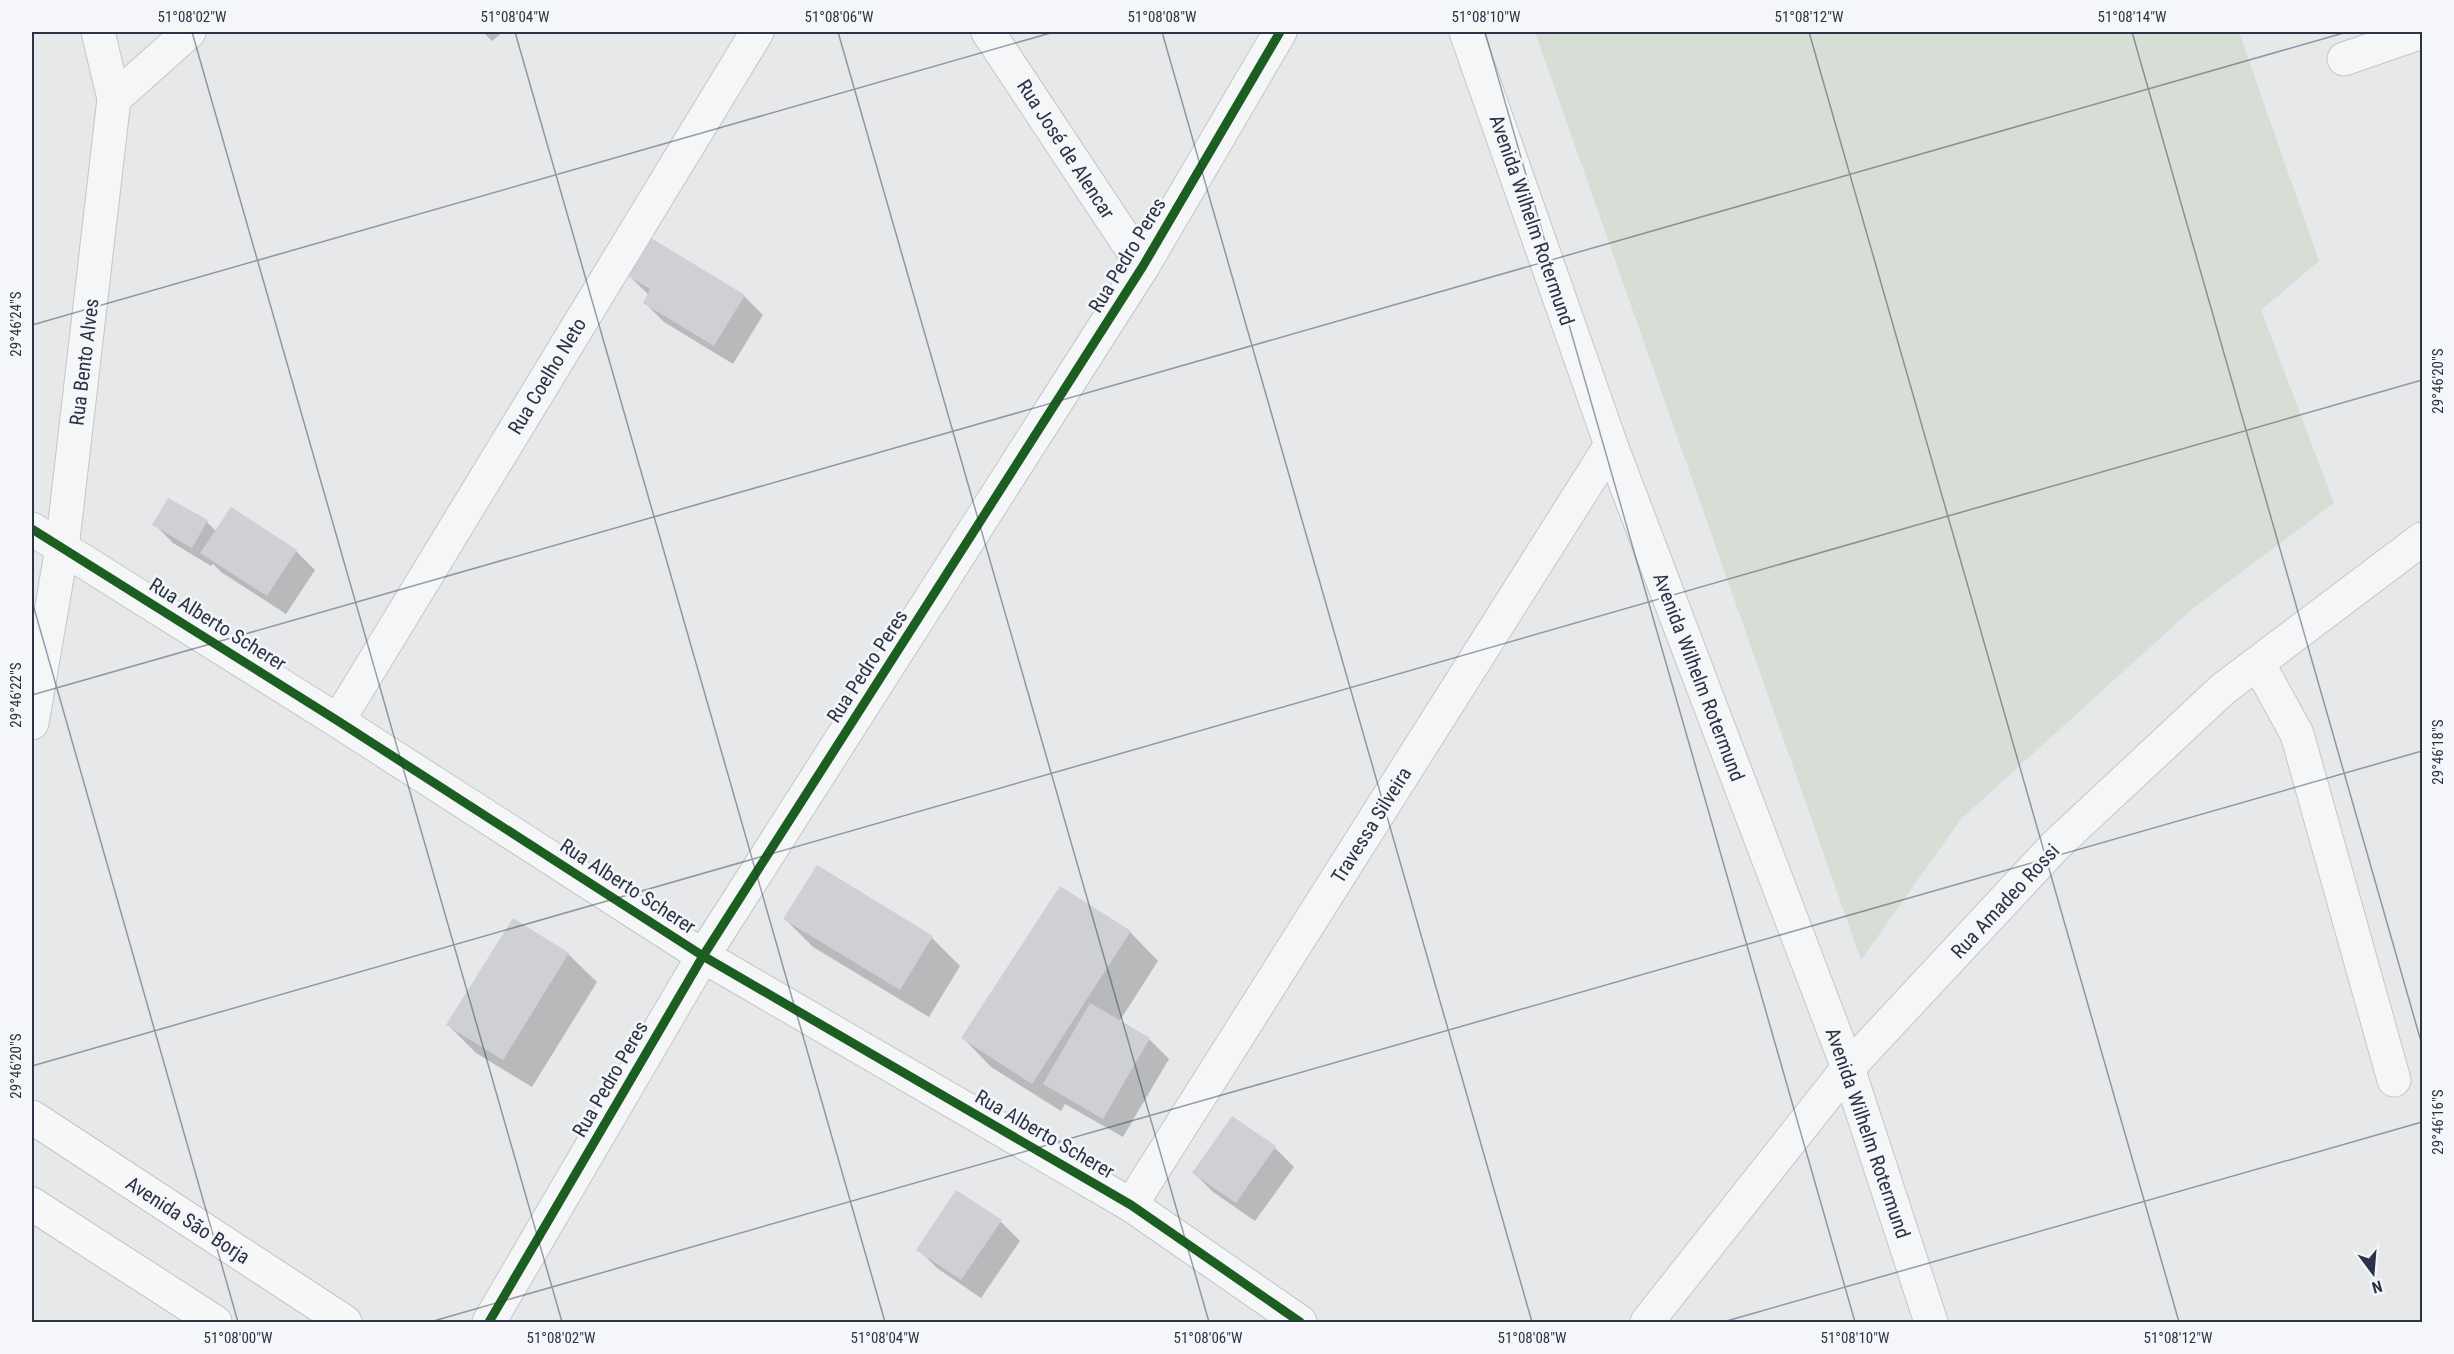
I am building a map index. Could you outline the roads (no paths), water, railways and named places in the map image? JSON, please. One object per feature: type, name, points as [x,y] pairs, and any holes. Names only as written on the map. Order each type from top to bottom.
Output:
[{"type":"main road","name":"Avenida São Borja","points":[[32,1117],[345,1323]]},
{"type":"main road","points":[[32,1204],[215,1323]]},
{"type":"street","points":[[98,32],[114,99],[189,32]]},
{"type":"street","name":"Rua Coelho Neto","points":[[338,721],[757,32]]},
{"type":"street","name":"Rua José de Alencar","points":[[988,32],[1143,266]]},
{"type":"street","name":"Rua Pedro Peres","points":[[489,1323],[704,956],[1143,266],[1280,32]]},
{"type":"street","name":"Avenida Wilhelm Rotermund","points":[[1466,32],[1611,445],[1848,1068],[1931,1323]]},
{"type":"street","points":[[2344,59],[2422,32]]},
{"type":"street","name":"Rua Bento Alves","points":[[32,723],[62,548],[114,99]]},
{"type":"street","name":"Travessa Silveira","points":[[1131,1205],[1611,445]]},
{"type":"street","name":"Rua Alberto Scherer","points":[[32,529],[338,721],[704,956],[1131,1205],[1300,1323]]},
{"type":"street","name":"Rua Amadeo Rossi","points":[[1647,1323],[1848,1068],[2055,846],[2223,689],[2422,540]]},
{"type":"street","points":[[2258,663],[2297,734],[2394,1080]]}]
